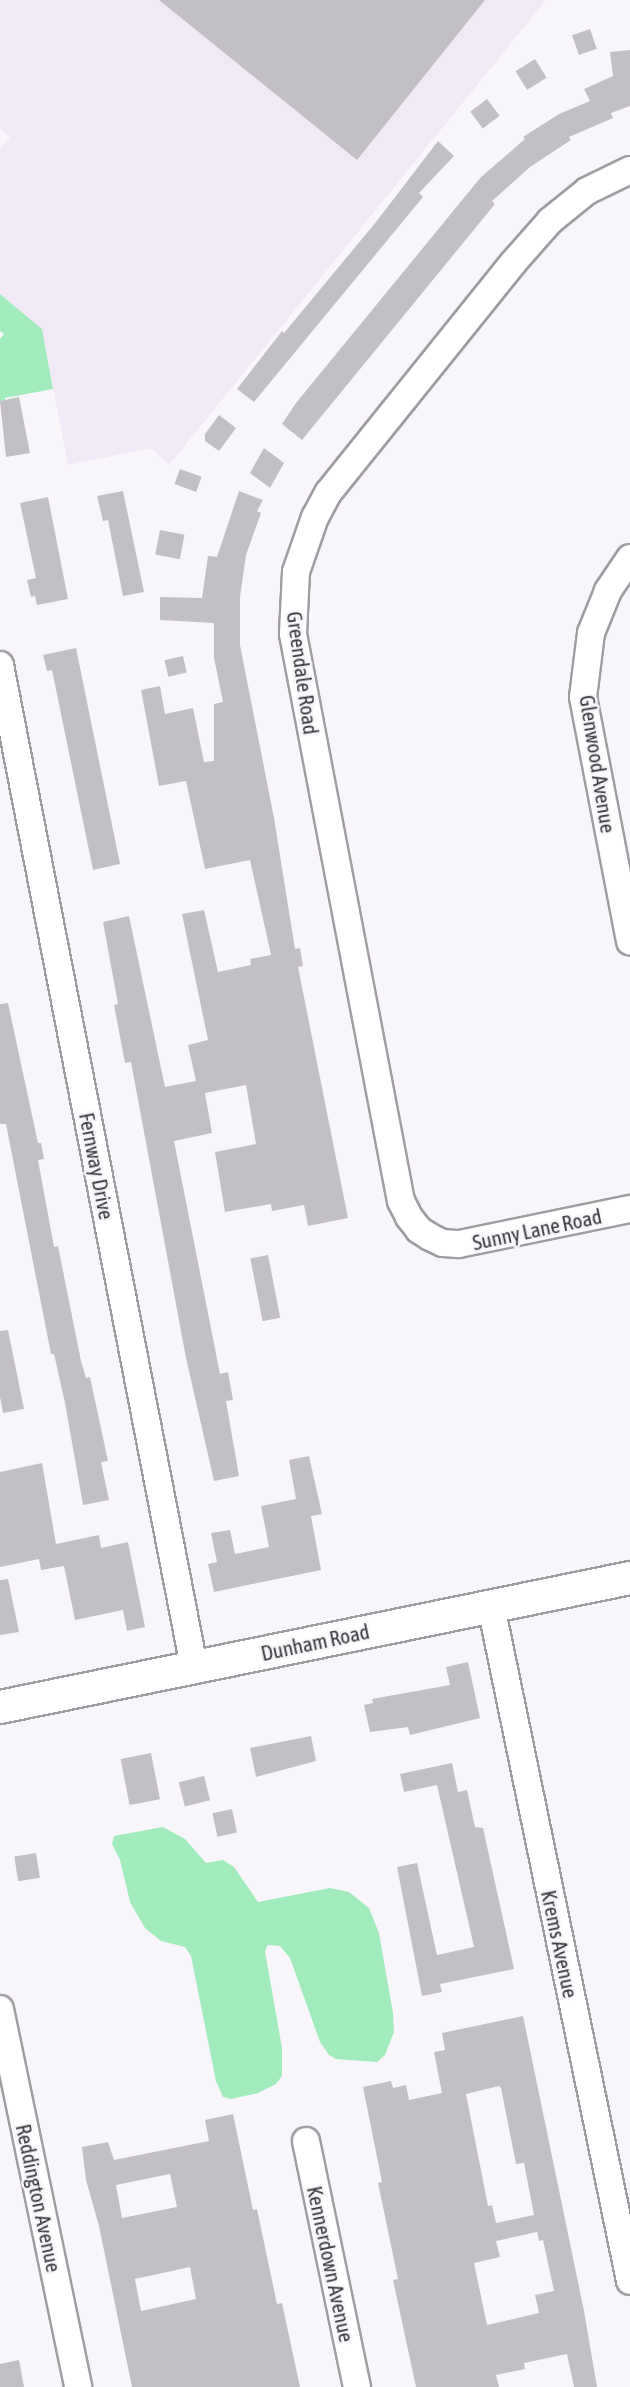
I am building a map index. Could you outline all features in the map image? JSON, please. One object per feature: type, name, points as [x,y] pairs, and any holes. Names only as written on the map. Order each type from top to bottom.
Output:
[{"type":"street","name":"Greendale Road","points":[[443,1243],[419,1230],[409,1217],[402,1201],[298,671],[293,634],[296,572],[315,517],[328,493],[513,263],[567,205],[607,180],[630,170]]},
{"type":"street","name":"Glenwood Avenue","points":[[630,558],[608,591],[591,633],[583,697],[630,942]]},
{"type":"street","name":"Fernway Drive","points":[[0,665],[194,1667]]},
{"type":"street","name":"Sunny Lane Road","points":[[443,1243],[459,1244],[630,1209]]},
{"type":"street","name":"Dunham Road","points":[[0,1707],[630,1578]]},
{"type":"street","name":"Krems Avenue","points":[[491,1606],[630,2282]]},
{"type":"street","name":"Reddington Avenue","points":[[0,2009],[78,2387]]},
{"type":"street","name":"Kennerdown Avenue","points":[[306,2141],[357,2387]]},
{"type":"shaded area","points":[[0,0],[546,0],[169,465],[151,448],[68,465],[42,329],[0,294],[0,149],[10,137],[0,129]]},
{"type":"green space","points":[[0,294],[42,329],[53,389],[5,398],[0,401],[0,339],[4,334],[0,331]]},
{"type":"green space","points":[[163,1827],[185,1839],[206,1863],[223,1860],[234,1867],[258,1902],[330,1888],[349,1892],[369,1908],[379,1933],[393,2013],[394,2032],[385,2055],[377,2062],[336,2059],[329,2055],[320,2042],[290,1958],[280,1946],[268,1945],[265,1951],[282,2048],[282,2076],[276,2084],[258,2093],[231,2099],[223,2097],[216,2081],[191,1956],[185,1947],[161,1941],[145,1928],[130,1902],[120,1860],[112,1844],[114,1836]]},
{"type":"building","points":[[159,0],[485,0],[357,160]]},
{"type":"building","points":[[590,29],[597,49],[579,55],[572,35]]},
{"type":"building","points":[[630,50],[630,106],[611,113],[613,118],[569,137],[571,140],[530,167],[492,201],[495,204],[302,440],[282,424],[296,403],[481,177],[525,139],[523,137],[559,114],[590,101],[584,89],[613,76],[610,52]]},
{"type":"building","points":[[535,59],[547,78],[527,90],[515,71]]},
{"type":"building","points":[[487,99],[500,116],[483,128],[470,112]]},
{"type":"building","points":[[438,141],[454,156],[419,193],[423,197],[254,402],[237,389],[282,331],[284,333],[376,222]]},
{"type":"building","points":[[19,397],[30,453],[6,457],[0,401]]},
{"type":"building","points":[[219,415],[236,428],[219,451],[205,441],[205,434]]},
{"type":"building","points":[[264,448],[284,463],[270,488],[250,473]]},
{"type":"building","points":[[180,469],[202,477],[196,492],[175,484]]},
{"type":"building","points":[[123,491],[144,592],[123,596],[108,520],[103,521],[97,496]]},
{"type":"building","points":[[239,491],[263,500],[257,511],[261,513],[246,555],[240,597],[240,645],[274,818],[295,949],[300,948],[303,966],[298,967],[348,1218],[308,1226],[304,1205],[272,1211],[271,1204],[225,1212],[215,1152],[256,1144],[246,1085],[205,1093],[212,1133],[174,1141],[220,1374],[228,1372],[233,1400],[226,1401],[239,1476],[214,1481],[186,1358],[131,1062],[125,1063],[114,1005],[118,1004],[103,922],[129,916],[165,1087],[196,1081],[188,1045],[208,1040],[182,914],[204,910],[218,972],[251,965],[250,959],[271,955],[250,860],[205,869],[186,781],[159,786],[141,690],[160,686],[165,714],[193,708],[204,762],[214,761],[214,704],[223,702],[214,658],[214,623],[160,620],[160,597],[202,598],[208,556],[217,557]]},
{"type":"building","points":[[48,497],[68,599],[37,605],[35,596],[31,597],[27,580],[36,578],[20,503]]},
{"type":"building","points":[[160,530],[185,535],[180,559],[155,555]]},
{"type":"building","points":[[76,648],[120,864],[93,870],[52,670],[47,671],[43,655]]},
{"type":"building","points":[[183,656],[187,673],[168,677],[164,660]]},
{"type":"building","points":[[8,1003],[38,1143],[41,1143],[44,1159],[38,1160],[54,1247],[58,1246],[81,1361],[86,1378],[90,1377],[108,1461],[101,1462],[109,1500],[83,1505],[65,1403],[54,1354],[51,1354],[6,1124],[0,1124],[0,1004]]},
{"type":"building","points":[[268,1255],[280,1318],[263,1321],[250,1258]]},
{"type":"building","points":[[8,1330],[24,1409],[3,1413],[0,1397],[0,1331]]},
{"type":"building","points":[[309,1456],[322,1514],[311,1516],[321,1570],[214,1592],[208,1564],[217,1562],[211,1533],[230,1530],[235,1554],[269,1547],[261,1506],[296,1499],[289,1460]]},
{"type":"building","points":[[42,1463],[56,1544],[99,1535],[101,1548],[128,1542],[145,1627],[127,1631],[123,1610],[75,1620],[64,1566],[41,1570],[39,1559],[0,1567],[0,1472]]},
{"type":"building","points":[[8,1579],[19,1632],[0,1635],[0,1580]]},
{"type":"building","points":[[468,1662],[480,1718],[410,1735],[408,1727],[370,1732],[364,1705],[373,1703],[372,1699],[450,1685],[446,1667]]},
{"type":"building","points":[[311,1736],[316,1761],[256,1777],[250,1748]]},
{"type":"building","points":[[151,1753],[160,1799],[130,1805],[121,1759]]},
{"type":"building","points":[[452,1763],[458,1792],[467,1790],[475,1827],[483,1828],[514,1969],[440,1984],[442,1992],[422,1996],[397,1867],[417,1863],[437,1955],[474,1947],[437,1785],[404,1792],[400,1774]]},
{"type":"building","points":[[204,1776],[210,1800],[185,1807],[179,1782]]},
{"type":"building","points":[[232,1809],[237,1832],[217,1837],[212,1813]]},
{"type":"building","points":[[36,1853],[40,1878],[18,1881],[14,1856]]},
{"type":"building","points":[[523,2016],[584,2311],[597,2387],[574,2387],[567,2354],[524,2363],[525,2369],[496,2375],[499,2387],[416,2387],[393,2280],[398,2279],[378,2183],[382,2182],[363,2087],[391,2081],[393,2088],[406,2085],[409,2100],[442,2093],[434,2052],[445,2050],[442,2033]],"holes":[[[499,2086],[516,2164],[524,2163],[534,2215],[496,2223],[492,2205],[488,2206],[466,2094]],[[537,2232],[539,2241],[543,2240],[554,2291],[535,2295],[539,2313],[487,2325],[474,2263],[500,2257],[496,2241]]]},
{"type":"building","points":[[233,2114],[253,2210],[257,2209],[277,2304],[282,2303],[300,2387],[132,2387],[99,2226],[86,2180],[82,2147],[108,2142],[114,2160],[209,2141],[205,2120]],"holes":[[[170,2174],[177,2207],[122,2218],[116,2185]],[[190,2267],[196,2299],[141,2311],[135,2279]]]},
{"type":"building","points":[[19,2360],[24,2387],[0,2387],[0,2364]]}]
